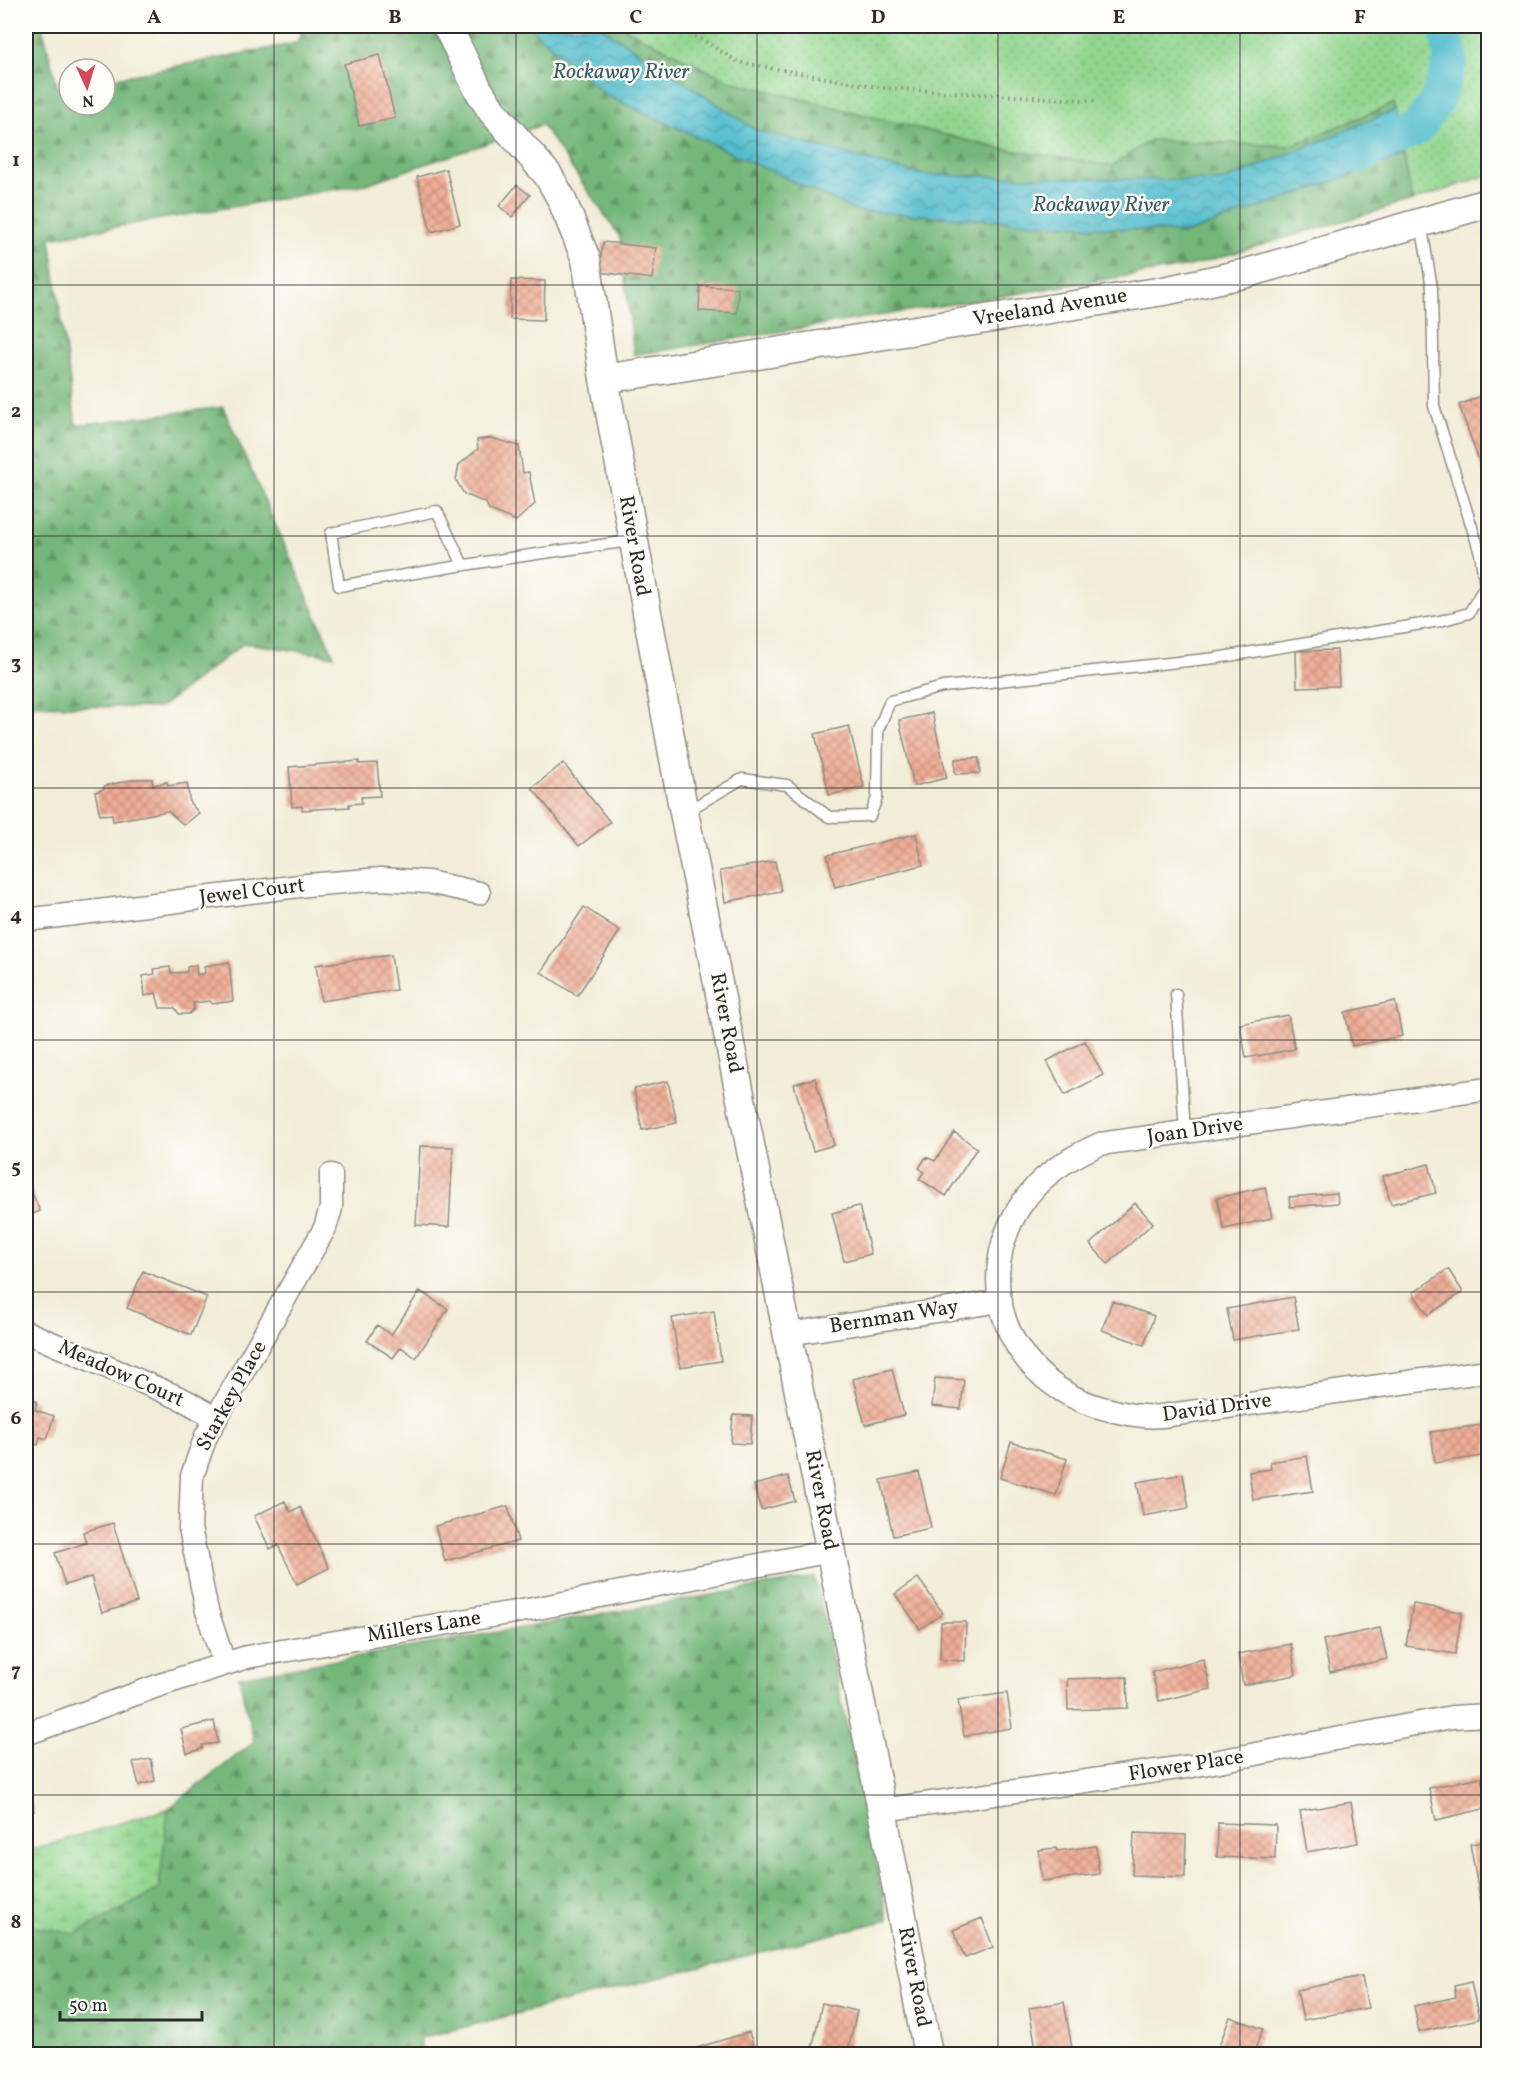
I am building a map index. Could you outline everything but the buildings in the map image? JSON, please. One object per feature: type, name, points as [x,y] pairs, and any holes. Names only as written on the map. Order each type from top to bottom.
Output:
[{"type":"street","name":"River Road","points":[[447,26],[477,89],[492,111],[532,154],[561,198],[586,259],[604,379],[684,813],[882,1810],[928,2055]]},
{"type":"street","name":"Vreeland Avenue","points":[[604,379],[1164,291],[1247,273],[1488,202]]},
{"type":"street","name":"Jewel Court","points":[[26,920],[307,885],[381,879],[428,882],[478,892]]},
{"type":"street","name":"Joan Drive","points":[[1001,1301],[999,1270],[1004,1244],[1013,1220],[1035,1187],[1054,1169],[1100,1144],[1488,1089]]},
{"type":"street","name":"Starkey Place","points":[[224,1663],[207,1611],[190,1528],[192,1476],[206,1436],[325,1228],[331,1208],[331,1175]]},
{"type":"street","name":"Bernman Way","points":[[788,1334],[1001,1301]]},
{"type":"street","name":"David Drive","points":[[1001,1301],[1005,1322],[1016,1346],[1040,1376],[1061,1392],[1085,1402],[1136,1416],[1162,1416],[1488,1371]]},
{"type":"street","name":"Meadow Court","points":[[26,1332],[184,1400],[216,1418]]},
{"type":"street","name":"Millers Lane","points":[[26,1734],[224,1663],[532,1609],[831,1551]]},
{"type":"street","name":"Flower Place","points":[[882,1810],[1192,1766],[1452,1717],[1488,1715]]},
{"type":"lane","points":[[684,813],[742,779],[787,785],[829,817],[870,816],[877,798],[878,730],[890,701],[943,687],[1216,658],[1440,621],[1470,613],[1485,586],[1480,553],[1434,406],[1432,288],[1421,223]]},
{"type":"lane","points":[[463,565],[437,511],[331,533],[339,586],[463,565],[633,541]]},
{"type":"lane","points":[[1176,993],[1185,1132]]},
{"type":"path","points":[[673,26],[706,42],[738,62],[793,72],[884,88],[1098,101]]},
{"type":"green space","points":[[26,26],[42,26],[57,85],[57,117],[117,117],[117,78],[297,43],[303,26],[529,26],[606,95],[857,211],[1187,233],[1404,156],[1412,201],[1190,266],[634,355],[620,237],[542,125],[366,184],[50,238],[76,425],[223,407],[334,656],[244,643],[160,708],[26,705]]},
{"type":"green space","points":[[600,26],[620,26],[729,81],[997,148],[1112,166],[1150,140],[1290,146],[1393,104],[1395,110],[1223,181],[922,175],[756,130]]},
{"type":"green space","points":[[620,26],[1488,26],[1488,175],[1412,201],[1393,105],[1290,146],[1150,140],[1112,166],[997,148],[729,81]]},
{"type":"green space","points":[[815,1577],[888,1920],[421,2038],[421,2054],[26,2054],[26,1925],[75,1934],[159,1889],[168,1809],[254,1742],[239,1677]]},
{"type":"green space","points":[[168,1809],[159,1889],[75,1934],[26,1925],[26,1851]]},
{"type":"water","name":"Rockaway River","points":[[529,26],[600,26],[756,130],[922,175],[1223,181],[1395,110],[1404,156],[1187,233],[857,211],[606,95]]},
{"type":"waterway","name":"Rockaway River","points":[[1358,157],[1417,129],[1437,100],[1451,61],[1445,26]]}]
